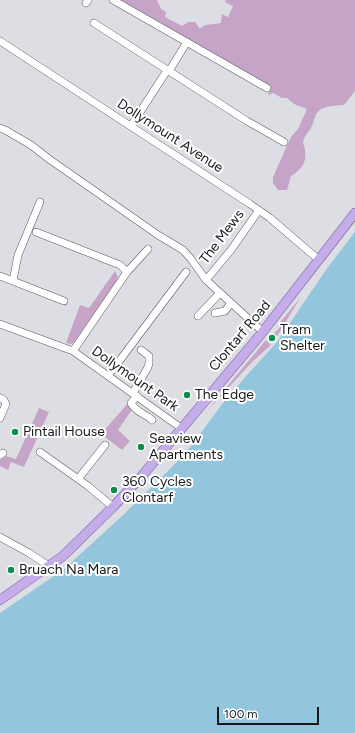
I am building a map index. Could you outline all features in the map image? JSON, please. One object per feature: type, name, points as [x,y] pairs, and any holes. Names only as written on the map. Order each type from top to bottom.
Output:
[{"type":"main road","name":"Clontarf Road","points":[[0,600],[49,566],[73,546],[141,477],[263,332],[355,213]]},
{"type":"street","points":[[113,0],[267,88]]},
{"type":"street","points":[[94,22],[247,121],[284,142]]},
{"type":"street","name":"Dollymount Avenue","points":[[0,41],[259,210],[319,260]]},
{"type":"street","points":[[131,126],[187,42]]},
{"type":"street","points":[[246,85],[250,78]]},
{"type":"street","points":[[0,128],[31,145],[48,159],[158,235],[183,250],[206,280],[263,332]]},
{"type":"street","points":[[13,281],[18,255],[40,202]]},
{"type":"street","name":"The Mews","points":[[206,280],[259,210]]},
{"type":"street","points":[[36,232],[120,265],[127,272]]},
{"type":"street","name":"Dollymount Park","points":[[73,351],[127,272],[148,249]]},
{"type":"street","points":[[108,376],[186,272]]},
{"type":"street","points":[[0,276],[64,301]]},
{"type":"street","points":[[198,316],[220,293]]},
{"type":"street","points":[[215,313],[225,311],[231,304]]},
{"type":"street","name":"Dollymount Park","points":[[0,324],[73,351],[181,428]]},
{"type":"street","points":[[141,350],[149,356],[149,364],[131,403],[135,410],[152,420]]},
{"type":"street","points":[[0,398],[4,400],[6,404],[0,418]]},
{"type":"street","points":[[78,479],[105,444]]},
{"type":"street","points":[[40,452],[78,479],[113,507]]},
{"type":"street","points":[[0,537],[49,566]]},
{"type":"shaded area","points":[[118,0],[157,0],[161,9],[166,12],[165,17],[182,26],[188,22],[195,22],[200,29],[207,25],[221,23],[222,14],[228,17],[233,6],[225,2],[226,0],[355,0],[355,91],[344,105],[325,107],[316,114],[303,143],[305,148],[304,163],[298,171],[291,176],[287,190],[278,190],[273,183],[273,177],[291,137],[298,129],[307,109],[294,104],[287,98],[282,98],[273,93],[268,95],[271,86]]},
{"type":"shaded area","points":[[115,271],[118,277],[116,282],[74,342],[71,344],[66,343],[80,305],[89,308]]},
{"type":"shaded area","points":[[300,298],[277,336],[274,334],[280,327],[277,326]]},
{"type":"shaded area","points":[[266,340],[271,345],[252,362],[206,412]]},
{"type":"shaded area","points":[[129,402],[134,407],[118,430],[130,441],[122,450],[101,434]]},
{"type":"shaded area","points":[[39,408],[49,412],[24,467],[11,462],[8,470],[0,466],[0,460],[6,456],[16,459]]},
{"type":"water","points":[[355,232],[355,733],[0,733],[0,613],[64,569],[121,517],[175,464],[193,444],[222,404],[277,342],[328,267]]},
{"type":"place","name":"Tram Shelter","points":[[272,338]]},
{"type":"place","name":"The Edge","points":[[187,395]]},
{"type":"place","name":"Pintail House","points":[[15,432]]},
{"type":"place","name":"Seaview Apartments","points":[[141,447]]},
{"type":"place","name":"360 Cycles Clontarf","points":[[114,490]]},
{"type":"place","name":"Bruach Na Mara","points":[[11,570]]}]
